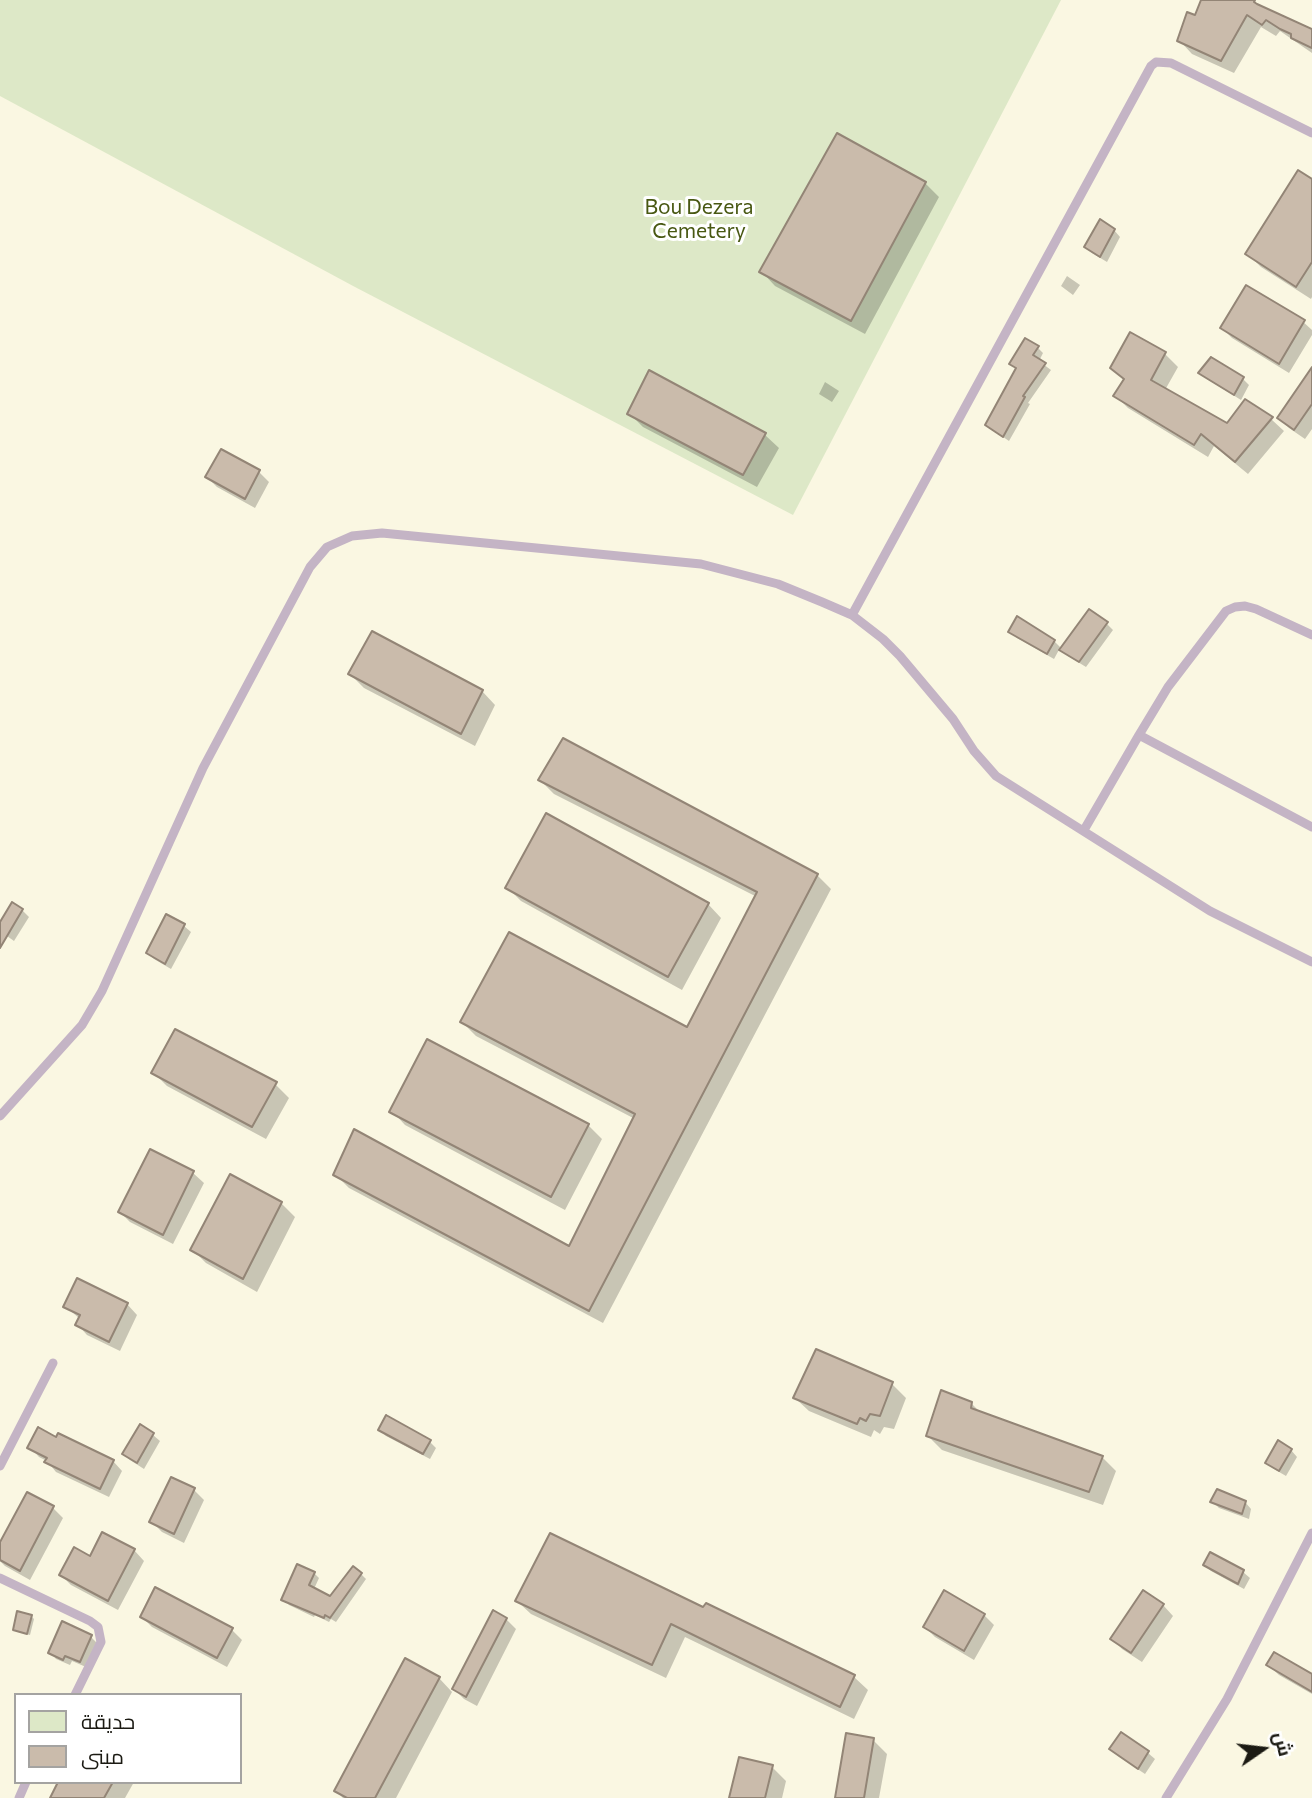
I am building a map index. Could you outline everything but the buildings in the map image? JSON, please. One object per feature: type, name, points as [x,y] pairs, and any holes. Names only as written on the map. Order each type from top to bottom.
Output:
[{"type":"lane","points":[[852,615],[1151,66],[1156,62],[1171,63],[1312,133]]},
{"type":"lane","points":[[0,1116],[82,1025],[102,991],[203,768],[310,567],[327,547],[352,536],[382,534],[701,565],[778,584],[852,615],[883,639],[913,670],[996,776],[1210,911],[1312,962]]},
{"type":"lane","points":[[1084,831],[1168,687],[1226,611],[1245,606],[1256,609],[1312,635]]},
{"type":"lane","points":[[1139,735],[1312,827]]},
{"type":"lane","points":[[0,1466],[53,1363]]},
{"type":"lane","points":[[1166,1798],[1227,1699],[1312,1533]]},
{"type":"lane","points":[[0,1577],[90,1621],[98,1628],[101,1642],[76,1693]]},
{"type":"green space","name":"Bou Dezera Cemetery","points":[[0,0],[1061,0],[793,515],[355,287],[0,96]]}]
